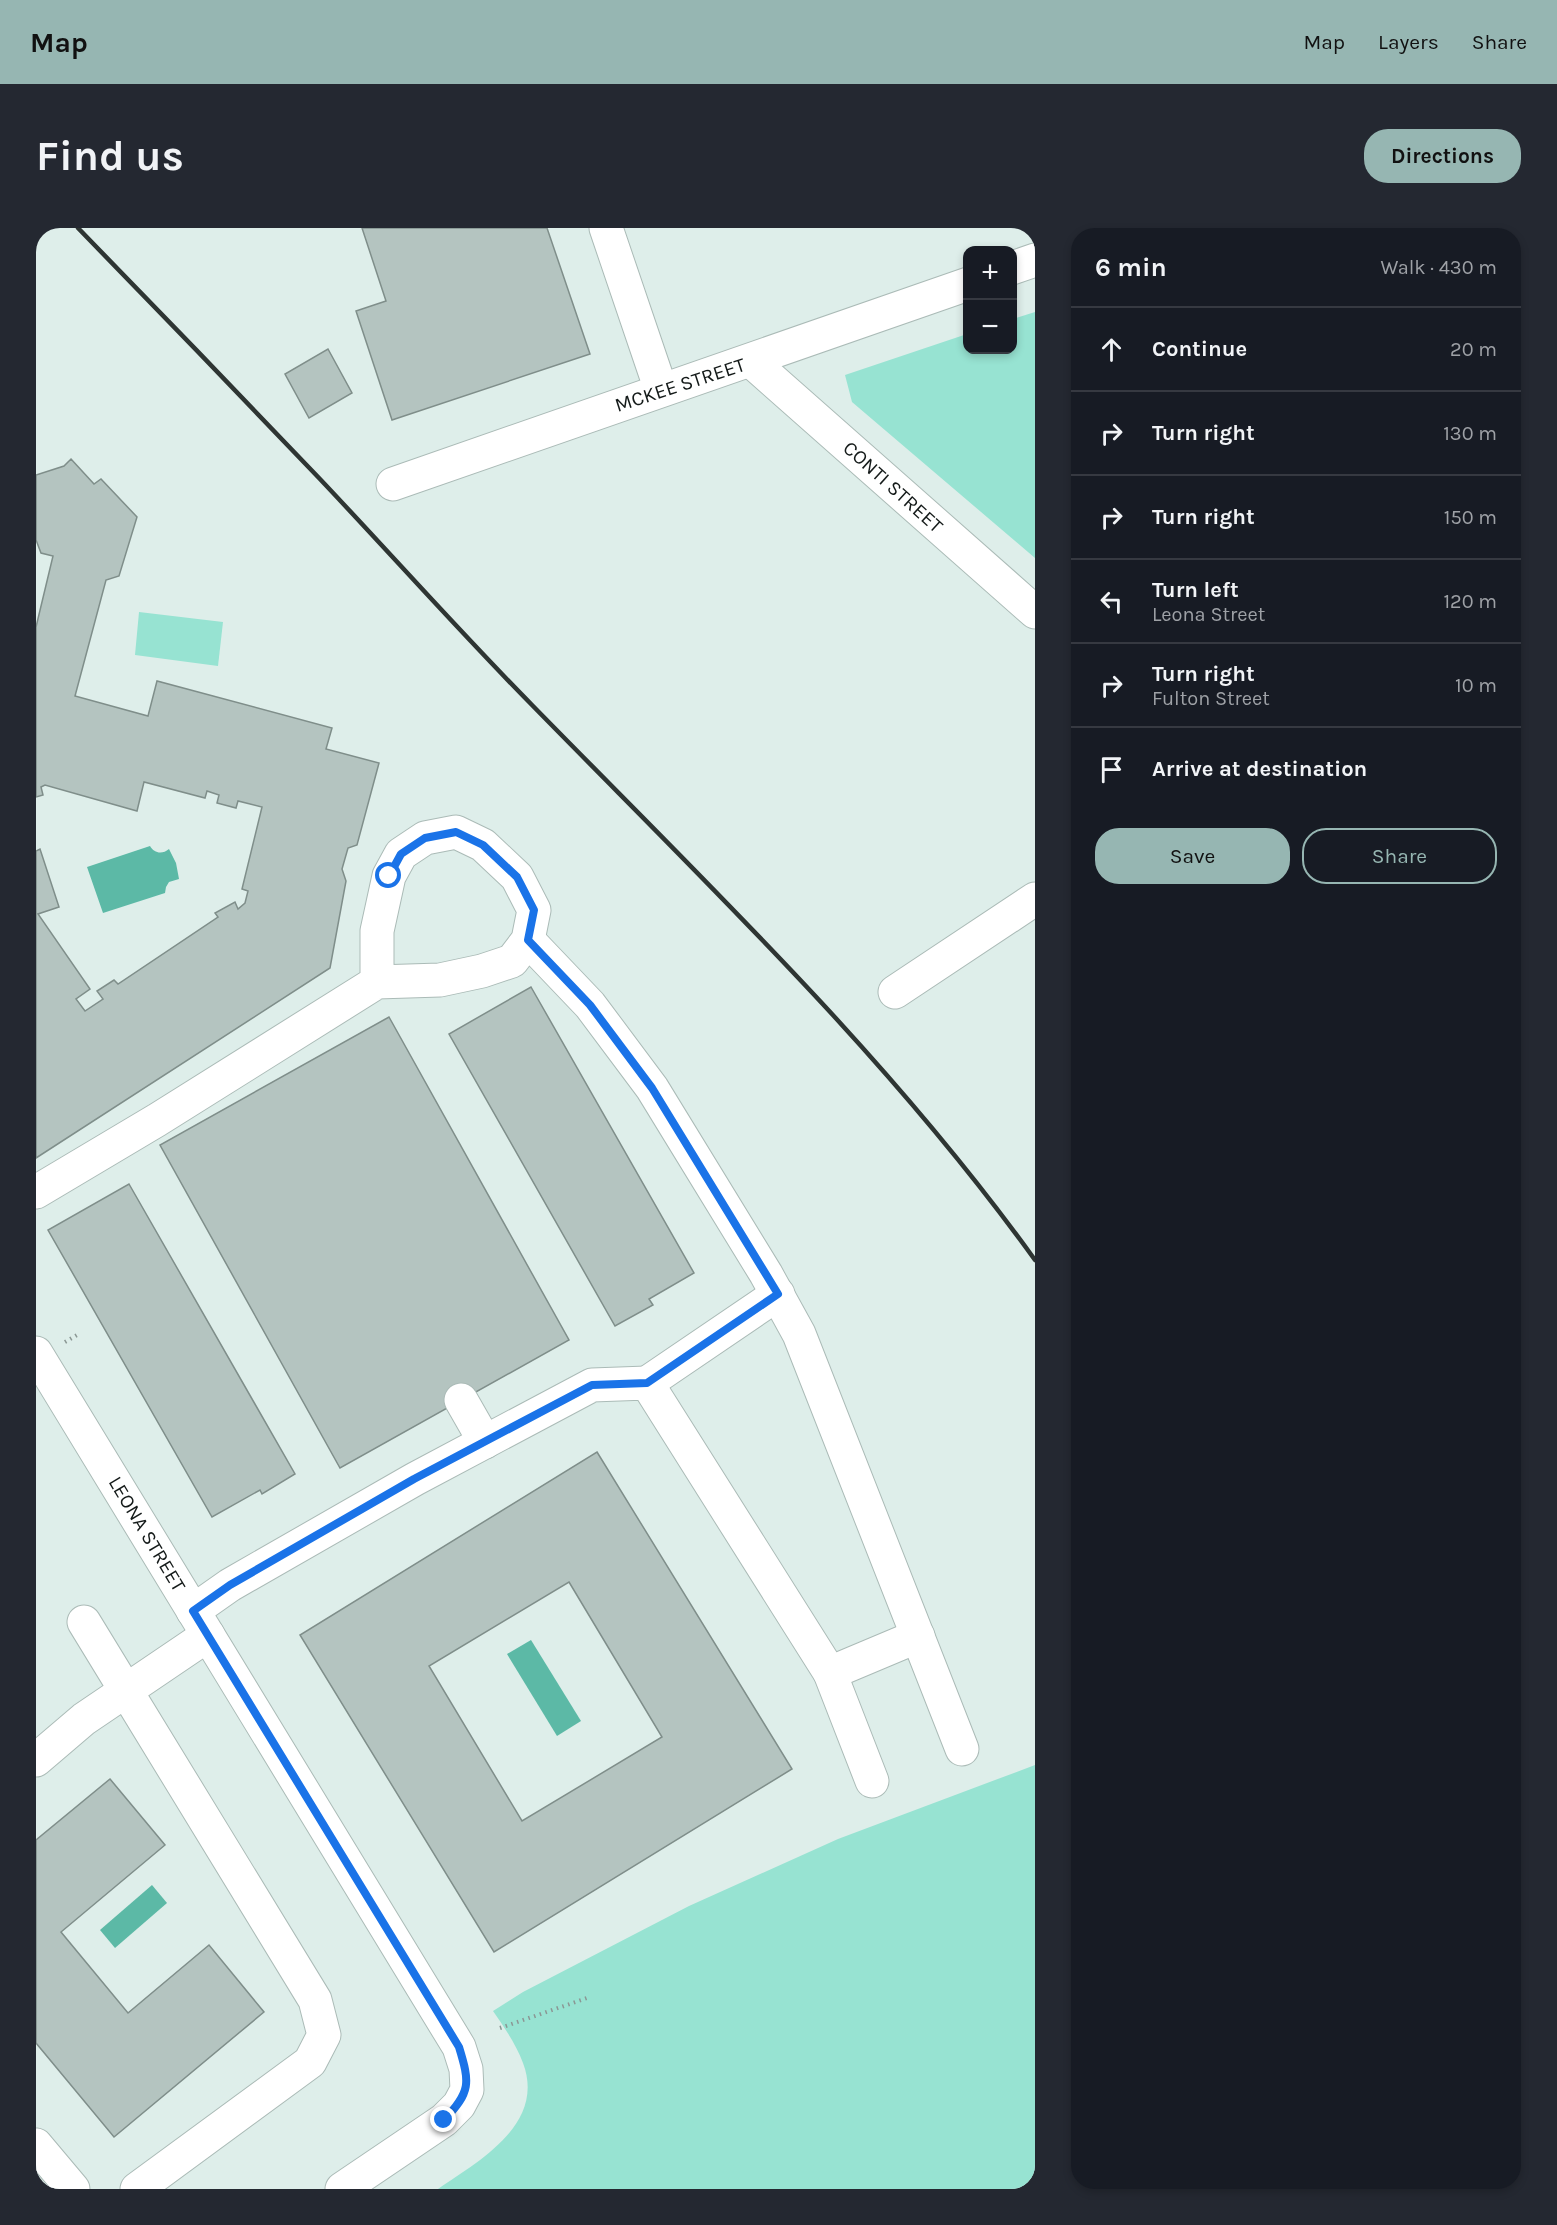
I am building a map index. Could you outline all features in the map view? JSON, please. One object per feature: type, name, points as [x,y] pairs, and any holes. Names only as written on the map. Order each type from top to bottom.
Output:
[{"type":"street","points":[[606,228],[661,390]]},
{"type":"street","points":[[1017,266],[1035,260]]},
{"type":"street","name":"MCKEE STREET","points":[[393,484],[963,286]]},
{"type":"street","name":"CONTI STREET","points":[[751,361],[1035,612]]},
{"type":"street","points":[[36,1192],[157,1120],[377,982],[440,980],[482,971],[512,961],[528,940],[534,910],[517,877],[483,845],[456,832],[425,838],[401,854],[389,876],[377,932],[377,982]]},
{"type":"street","points":[[895,993],[1035,899]]},
{"type":"street","points":[[528,940],[590,1005],[652,1088],[778,1294],[799,1334],[962,1749]]},
{"type":"street","points":[[36,1760],[84,1719],[125,1689],[201,1623],[230,1585],[414,1479],[592,1385],[647,1383],[778,1294]]},
{"type":"street","name":"LEONA STREET","points":[[36,1353],[459,2047],[466,2069],[467,2090],[459,2105],[444,2120],[342,2189]]},
{"type":"street","points":[[647,1383],[830,1673],[872,1781]]},
{"type":"street","points":[[461,1400],[485,1442]]},
{"type":"street","points":[[84,1622],[315,2000],[324,2035],[309,2062],[137,2189]]},
{"type":"street","points":[[830,1673],[918,1636]]},
{"type":"street","points":[[36,2145],[73,2189]]},
{"type":"path","points":[[500,2028],[590,1997]]},
{"type":"shaded area","points":[[1035,312],[1035,558],[852,402],[845,375],[963,335],[963,354],[1017,354],[1017,318]]},
{"type":"shaded area","points":[[139,612],[223,622],[218,666],[135,655]]},
{"type":"shaded area","points":[[150,846],[158,852],[169,849],[176,863],[179,879],[169,882],[165,893],[103,913],[87,867]]},
{"type":"shaded area","points":[[531,1640],[581,1721],[557,1736],[507,1654]]},
{"type":"shaded area","points":[[1035,1765],[1035,2189],[438,2189],[489,2153],[517,2122],[525,2104],[528,2085],[523,2063],[513,2042],[493,2011],[523,1992],[689,1906],[838,1839]]},
{"type":"shaded area","points":[[152,1885],[167,1903],[115,1948],[100,1930]]},
{"type":"building","points":[[362,228],[547,228],[590,354],[392,420],[356,311],[386,301]]},
{"type":"building","points":[[328,349],[352,393],[309,418],[285,374]]},
{"type":"building","points":[[71,459],[94,484],[101,479],[137,517],[119,576],[106,580],[75,696],[148,716],[157,681],[332,728],[326,749],[379,763],[357,845],[348,848],[342,869],[346,881],[330,968],[36,1158],[36,851],[40,849],[59,907],[38,914],[90,989],[76,999],[85,1011],[103,999],[97,991],[114,980],[118,984],[218,917],[215,913],[235,902],[238,909],[245,903],[248,891],[242,889],[262,807],[238,801],[236,808],[217,803],[219,795],[207,791],[205,798],[144,782],[137,811],[45,785],[41,787],[43,795],[36,797],[36,627],[53,556],[41,553],[36,540],[36,475],[64,466]]},
{"type":"building","points":[[531,987],[694,1273],[649,1299],[653,1305],[615,1326],[449,1034]]},
{"type":"building","points":[[389,1017],[569,1340],[340,1468],[160,1145]]},
{"type":"building","points":[[129,1184],[295,1474],[262,1494],[260,1490],[212,1517],[48,1230]]},
{"type":"building","points":[[597,1452],[792,1769],[494,1952],[300,1635]],"holes":[[[569,1582],[662,1737],[522,1821],[429,1666]]]},
{"type":"building","points":[[110,1779],[165,1845],[61,1932],[128,2013],[209,1945],[264,2012],[114,2137],[36,2043],[36,1840]]},
{"type":"railway","points":[[78,228],[319,478],[505,677],[729,905],[858,1042],[979,1185],[1035,1260]]},
{"type":"route","points":[[389,876],[401,854],[425,838],[456,832],[483,845],[517,877],[534,910],[528,940],[590,1005],[652,1088],[778,1294],[647,1383],[592,1385],[414,1479],[230,1585],[193,1611],[459,2047],[466,2069],[467,2090],[459,2105],[444,2120]]}]
